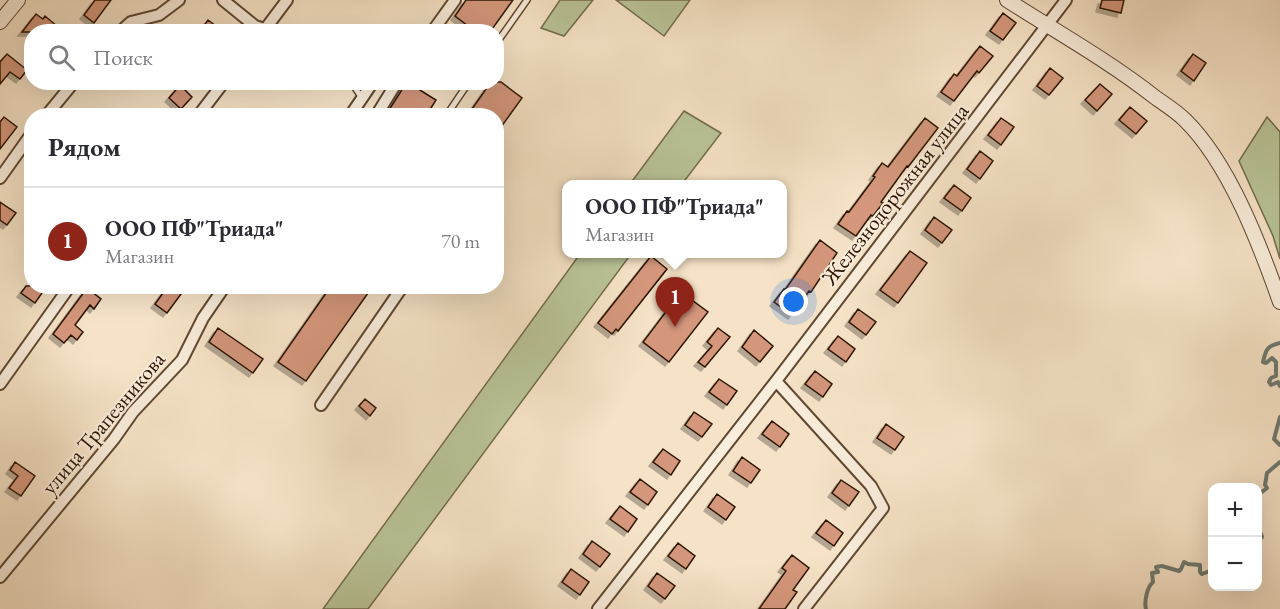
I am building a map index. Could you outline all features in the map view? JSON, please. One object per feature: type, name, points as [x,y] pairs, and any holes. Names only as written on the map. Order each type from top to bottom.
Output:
[{"type":"street","points":[[0,22],[18,0]]},
{"type":"street","points":[[130,24],[159,15],[178,0]]},
{"type":"street","points":[[223,0],[253,24]]},
{"type":"street","points":[[272,24],[287,0]]},
{"type":"street","points":[[438,24],[455,0]]},
{"type":"street","points":[[1007,0],[1122,71],[1185,120],[1208,148],[1227,180],[1258,240],[1280,302]]},
{"type":"street","name":"Железнодорожная улица","points":[[598,609],[776,381],[1048,27],[1066,0]]},
{"type":"street","points":[[53,108],[67,90]]},
{"type":"street","points":[[204,108],[218,90]]},
{"type":"street","points":[[355,108],[368,90]]},
{"type":"street","points":[[381,108],[393,90]]},
{"type":"street","points":[[0,178],[24,144]]},
{"type":"street","points":[[0,384],[64,294]]},
{"type":"street","name":"улица Трапезникова","points":[[0,577],[114,439],[133,412],[182,360],[203,318],[220,294]]},
{"type":"street","points":[[321,405],[397,294]]},
{"type":"street","points":[[776,381],[871,486],[883,508],[804,609]]},
{"type":"lane","points":[[504,33],[527,0]]},
{"type":"lane","points":[[356,90],[362,98]]},
{"type":"lane","points":[[451,108],[464,90]]},
{"type":"green space","points":[[560,0],[593,0],[564,36],[541,28]]},
{"type":"green space","points":[[616,0],[690,0],[664,36]]},
{"type":"green space","points":[[684,111],[721,133],[685,180],[633,180]]},
{"type":"green space","points":[[1267,117],[1280,132],[1280,259],[1273,236],[1239,161]]},
{"type":"green space","points":[[577,258],[628,258],[368,609],[323,609]]},
{"type":"building","points":[[95,0],[111,0],[94,23],[84,15]]},
{"type":"building","points":[[466,0],[513,0],[496,24],[466,24],[455,16]]},
{"type":"building","points":[[1102,0],[1124,0],[1121,13],[1100,8]]},
{"type":"building","points":[[1003,13],[1016,23],[1003,40],[990,31]]},
{"type":"building","points":[[36,14],[43,19],[45,16],[54,24],[28,24]]},
{"type":"building","points":[[980,46],[993,56],[979,73],[977,71],[954,101],[941,92],[954,74],[957,76]]},
{"type":"building","points":[[7,54],[24,68],[24,74],[20,79],[10,72],[0,84],[0,62]]},
{"type":"building","points":[[1193,54],[1206,63],[1194,81],[1181,71]]},
{"type":"building","points":[[1050,68],[1063,78],[1049,95],[1037,86]]},
{"type":"building","points":[[504,84],[522,98],[504,123],[504,108],[473,108],[485,90],[504,90]]},
{"type":"building","points":[[1100,84],[1112,94],[1097,111],[1085,100]]},
{"type":"building","points":[[176,90],[185,90],[192,97],[182,108],[169,98]]},
{"type":"building","points":[[402,90],[420,90],[436,100],[431,108],[390,108]]},
{"type":"building","points":[[1130,107],[1147,121],[1136,134],[1119,120]]},
{"type":"building","points":[[4,117],[17,127],[0,149],[0,122]]},
{"type":"building","points":[[925,118],[938,128],[907,166],[873,216],[871,215],[856,236],[838,224],[875,177],[873,176],[882,163],[888,167]]},
{"type":"building","points":[[1001,118],[1014,127],[1001,145],[988,135]]},
{"type":"building","points":[[980,151],[993,161],[980,179],[967,169]]},
{"type":"building","points":[[954,185],[971,198],[962,211],[944,198]]},
{"type":"building","points":[[0,202],[16,213],[7,225],[0,220]]},
{"type":"building","points":[[934,217],[952,230],[942,243],[925,230]]},
{"type":"building","points":[[820,240],[837,253],[811,292],[809,291],[792,315],[774,302]]},
{"type":"building","points":[[910,251],[927,263],[898,303],[880,290]]},
{"type":"building","points":[[649,258],[653,258],[667,269],[618,331],[616,329],[612,334],[598,323]]},
{"type":"building","points":[[24,289],[24,294],[41,294],[35,303],[21,293]]},
{"type":"building","points":[[681,292],[708,312],[669,362],[643,342]]},
{"type":"building","points":[[83,294],[95,294],[101,299],[94,309],[90,305],[75,325],[83,332],[77,340],[71,335],[64,343],[53,334]]},
{"type":"building","points":[[162,294],[181,294],[167,313],[155,304]]},
{"type":"building","points":[[325,294],[367,294],[306,381],[278,362]]},
{"type":"building","points":[[858,309],[876,322],[866,335],[849,322]]},
{"type":"building","points":[[218,328],[263,359],[253,373],[209,342]]},
{"type":"building","points":[[718,328],[730,337],[705,367],[698,362],[712,346],[707,342]]},
{"type":"building","points":[[754,330],[773,346],[760,362],[742,347]]},
{"type":"building","points":[[838,336],[855,349],[846,362],[828,349]]},
{"type":"building","points":[[815,371],[832,384],[823,397],[805,384]]},
{"type":"building","points":[[719,379],[737,391],[727,405],[709,392]]},
{"type":"building","points":[[365,399],[376,408],[370,416],[359,406]]},
{"type":"building","points":[[694,412],[712,424],[702,437],[685,425]]},
{"type":"building","points":[[772,421],[789,434],[780,447],[762,434]]},
{"type":"building","points":[[886,424],[904,437],[895,450],[877,438]]},
{"type":"building","points":[[663,449],[680,461],[671,475],[653,462]]},
{"type":"building","points":[[742,457],[760,470],[751,483],[733,471]]},
{"type":"building","points":[[15,462],[35,476],[21,496],[9,488],[18,476],[10,470]]},
{"type":"building","points":[[640,479],[657,492],[648,505],[630,492]]},
{"type":"building","points":[[841,480],[859,492],[849,506],[832,493]]},
{"type":"building","points":[[717,494],[735,507],[726,520],[708,507]]},
{"type":"building","points":[[620,506],[637,519],[628,532],[610,519]]},
{"type":"building","points":[[826,520],[843,533],[834,546],[816,533]]},
{"type":"building","points":[[592,541],[610,554],[600,567],[583,554]]},
{"type":"building","points":[[678,543],[695,556],[686,569],[668,556]]},
{"type":"building","points":[[792,555],[809,568],[793,590],[797,592],[785,609],[759,609],[786,571],[782,568]]},
{"type":"building","points":[[571,569],[589,582],[580,595],[562,582]]},
{"type":"building","points":[[657,573],[675,586],[665,599],[648,586]]},
{"type":"waterway","points":[[1280,343],[1268,349],[1263,362],[1266,363],[1272,358],[1276,362],[1276,376],[1269,382],[1271,385],[1278,382],[1280,386]]},
{"type":"waterway","points":[[1280,417],[1274,439],[1280,445]]},
{"type":"waterway","points":[[1262,492],[1267,488],[1265,485],[1267,473],[1280,462]]},
{"type":"waterway","points":[[1146,609],[1146,595],[1153,582],[1152,573],[1158,572],[1156,567],[1162,566],[1179,571],[1184,562],[1200,565],[1202,574],[1208,572]]},
{"type":"place","name":"ООО ПФ\"Триада\"","points":[[675,327]]}]
